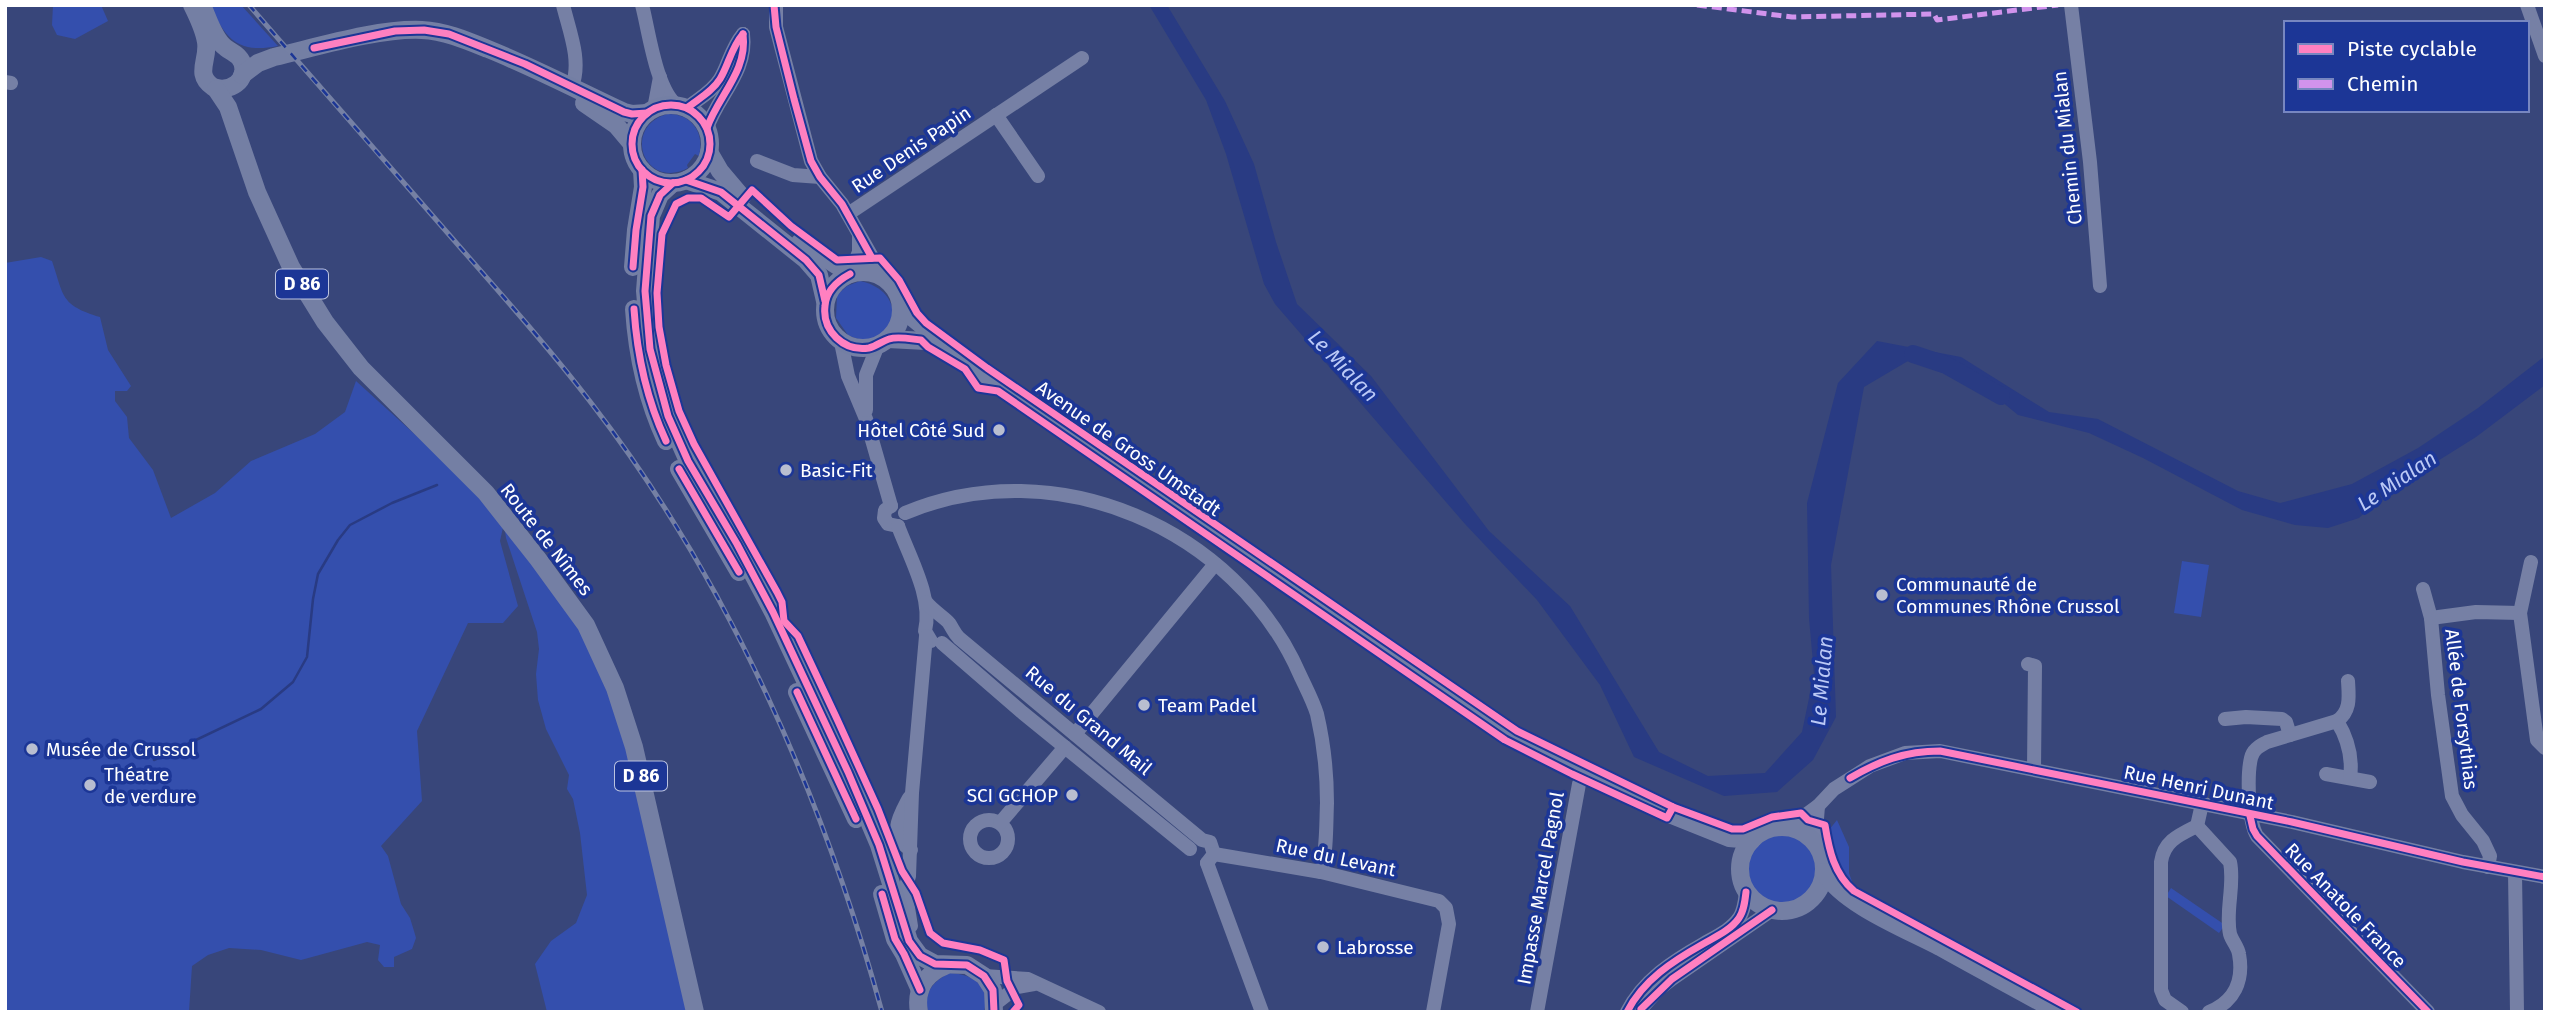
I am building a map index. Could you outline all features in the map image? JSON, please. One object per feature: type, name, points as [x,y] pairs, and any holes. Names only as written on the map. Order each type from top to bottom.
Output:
[{"type":"main road","points":[[192,5],[205,37],[203,77],[216,89],[227,89],[258,63],[274,57],[406,30],[442,33],[464,39],[624,112],[632,114],[670,105],[682,107],[695,113],[707,128],[709,152],[720,171],[744,199],[817,254],[850,274]]},
{"type":"main road","points":[[202,5],[218,38],[242,62],[239,80]]},
{"type":"main road","points":[[352,40],[411,39],[463,49],[570,95],[605,117],[632,144]]},
{"type":"main road","points":[[206,56],[213,51],[274,57]]},
{"type":"main road","name":"Route de Nîmes","points":[[239,80],[238,118],[245,153]]},
{"type":"main road","name":"Route de Nîmes","points":[[216,89],[228,107],[257,192],[291,267],[325,322],[361,368],[486,493],[586,625],[615,688],[634,747],[695,1012]]},
{"type":"main road","points":[[651,111],[636,127],[632,144],[636,162],[642,170],[656,180],[680,181],[721,192],[806,260],[819,275],[826,321],[834,336],[841,342],[866,349],[883,342],[898,325],[901,308],[896,291],[884,278],[862,272],[850,274],[835,284],[825,301]]},
{"type":"main road","points":[[709,152],[701,169],[660,195],[651,216],[645,270],[646,309],[650,349],[663,400],[683,452],[767,601],[848,772],[879,845],[909,941],[920,956],[934,964],[967,965],[984,976],[993,990],[994,1008]]},
{"type":"main road","points":[[642,170],[643,187],[636,230],[633,291],[637,344],[650,402],[676,461],[758,609],[859,824],[877,874],[895,939],[920,990],[919,1012]]},
{"type":"main road","name":"Avenue de Gross Umstadt","points":[[901,308],[959,356],[1402,664],[1513,736],[1669,814],[1729,838],[1752,840]]},
{"type":"main road","name":"Avenue de Gross Umstadt","points":[[883,342],[926,341],[959,356]]},
{"type":"main road","name":"Avenue de Gross Umstadt","points":[[1669,814],[1696,833],[1723,847],[1740,863]]},
{"type":"main road","points":[[1788,828],[1803,833],[1815,844],[1823,859],[1824,872],[1820,887],[1810,900],[1794,909],[1772,910],[1756,903],[1746,892],[1740,879],[1740,863],[1752,840],[1765,831],[1788,828]]},
{"type":"main road","points":[[1824,872],[1840,892],[1913,935],[1939,946],[2058,1012]]},
{"type":"main road","points":[[1810,900],[1840,905],[2044,1012]]},
{"type":"main road","points":[[920,990],[929,975],[945,966]]},
{"type":"street","points":[[563,5],[576,61],[576,76],[572,86]]},
{"type":"street","points":[[642,5],[660,77],[669,97],[682,107],[705,94],[720,78],[733,46],[743,34],[745,48],[739,67],[707,128]]},
{"type":"street","name":"Chemin du Mialan","points":[[2070,5],[2090,162],[2100,286]]},
{"type":"street","points":[[2528,5],[2545,56]]},
{"type":"street","points":[[776,9],[776,27],[803,138],[820,177],[848,214],[884,278]]},
{"type":"street","name":"Rue Denis Papin","points":[[848,214],[1082,58]]},
{"type":"street","points":[[651,111],[660,77]]},
{"type":"street","name":"Rue Denis Papin","points":[[996,116],[1038,176]]},
{"type":"street","points":[[757,161],[793,175],[820,177]]},
{"type":"street","points":[[850,274],[859,252],[859,233]]},
{"type":"street","points":[[841,342],[848,376],[866,419],[891,506],[885,510],[884,517],[891,526],[936,503],[972,496],[1046,492],[1079,497],[1139,515],[1199,550],[1266,616],[1291,656],[1316,712],[1327,768],[1326,832],[1321,872]]},
{"type":"street","points":[[866,419],[866,375],[883,342]]},
{"type":"street","points":[[902,520],[926,602],[932,642],[940,644]]},
{"type":"street","points":[[2531,562],[2521,613],[2537,740],[2545,748]]},
{"type":"street","points":[[1000,823],[1065,747],[1073,748],[1077,744],[1075,734],[1215,564]]},
{"type":"street","name":"Allée de Forsythias","points":[[2423,589],[2431,618],[2452,796],[2462,815],[2483,841],[2490,856],[2488,867]]},
{"type":"street","points":[[2431,618],[2476,612],[2521,613]]},
{"type":"street","points":[[923,663],[949,638],[951,630],[948,622],[931,625]]},
{"type":"street","points":[[909,941],[911,926],[905,889],[909,876],[912,793],[923,663],[931,625]]},
{"type":"street","name":"Rue du Grand Mail","points":[[951,630],[1075,734],[1196,844]]},
{"type":"street","name":"Rue du Grand Mail","points":[[940,644],[1065,747],[1196,844]]},
{"type":"street","points":[[2028,664],[2035,666],[2030,715],[2034,769]]},
{"type":"street","points":[[2250,816],[2251,757],[2256,748],[2267,742],[2337,721],[2346,715],[2349,703],[2348,681]]},
{"type":"street","points":[[2225,719],[2282,719],[2286,722],[2290,735]]},
{"type":"street","points":[[2337,721],[2345,733],[2352,762],[2350,778]]},
{"type":"street","name":"Rue Henri Dunant","points":[[1788,828],[1818,806],[1833,789],[1870,766],[1905,753],[1940,751],[2250,816],[2292,822],[2488,867],[2545,877]]},
{"type":"street","name":"Impasse Marcel Pagnol","points":[[1537,1012],[1579,784],[1584,771]]},
{"type":"street","points":[[2326,774],[2370,782]]},
{"type":"street","points":[[2182,1012],[2169,1004],[2161,990],[2161,863],[2169,842],[2197,826],[2202,804]]},
{"type":"street","points":[[1815,844],[1818,806]]},
{"type":"street","name":"Rue Anatole France","points":[[2250,816],[2257,836],[2428,1012]]},
{"type":"street","points":[[2197,826],[2230,862],[2230,934],[2239,953],[2240,964],[2239,982],[2233,996],[2225,1004],[2209,1012]]},
{"type":"street","points":[[1210,859],[1196,862],[1192,859],[1196,844],[1213,846],[1210,859],[1262,1012]]},
{"type":"street","name":"Rue du Levant","points":[[1210,859],[1321,872],[1435,899],[1446,908],[1448,932],[1433,1012]]},
{"type":"street","points":[[2515,872],[2517,1012]]},
{"type":"street","points":[[1627,1012],[1641,991],[1657,975],[1734,924],[1744,908],[1746,892]]},
{"type":"street","points":[[1638,1012],[1666,984],[1772,910]]},
{"type":"street","points":[[984,976],[1020,977],[1099,1012]]},
{"type":"street","points":[[994,1008],[1017,987],[1042,985]]},
{"type":"shaded area","points":[[53,5],[101,5],[108,21],[75,39],[57,35],[52,25]]},
{"type":"shaded area","points":[[210,5],[241,5],[278,46],[243,46],[221,27]]},
{"type":"shaded area","points":[[668,114],[690,121],[700,140],[699,156],[695,154],[687,165],[688,168],[673,173],[660,171],[650,164],[644,154],[642,142],[645,131],[654,121]]},
{"type":"shaded area","points":[[41,257],[52,261],[62,291],[70,303],[100,317],[108,350],[131,386],[127,391],[115,391],[115,401],[127,417],[129,438],[153,470],[171,518],[215,493],[251,461],[315,434],[345,412],[356,381],[506,517],[538,559],[615,688],[695,1012],[547,1012],[535,964],[551,941],[576,923],[587,895],[580,833],[573,799],[567,789],[569,775],[546,729],[538,700],[537,632],[506,538],[504,523],[500,541],[518,606],[503,623],[468,623],[417,731],[422,801],[381,846],[388,856],[401,904],[410,918],[416,938],[412,949],[394,957],[394,967],[384,967],[378,960],[380,945],[367,942],[301,960],[261,950],[229,948],[208,955],[192,966],[189,1012],[5,1012],[5,263]]},
{"type":"shaded area","points":[[860,281],[877,288],[888,298],[893,309],[892,321],[887,331],[877,338],[864,340],[848,335],[836,318],[837,295],[847,286]]},
{"type":"shaded area","points":[[2182,561],[2209,565],[2201,617],[2174,613]]},
{"type":"shaded area","points":[[1837,820],[1849,847],[1849,873],[1854,887],[1836,862],[1831,846],[1829,830]]},
{"type":"shaded area","points":[[1782,835],[1807,845],[1817,870],[1807,895],[1782,905],[1757,895],[1747,870],[1757,845]]},
{"type":"shaded area","points":[[2171,888],[2225,925],[2219,933],[2166,896]]},
{"type":"shaded area","points":[[949,973],[966,976],[978,983],[985,995],[984,1012],[928,1012],[928,993],[938,980]]},
{"type":"water","name":"Le Mialan","points":[[1149,5],[1167,5],[1225,101],[1254,164],[1297,304],[1371,376],[1489,531],[1570,606],[1659,752],[1708,776],[1765,773],[1802,732],[1814,674],[1809,618],[1807,503],[1838,383],[1877,341],[1961,357],[2049,412],[2098,419],[2238,491],[2280,503],[2352,484],[2418,448],[2478,408],[2545,356],[2545,385],[2476,437],[2385,494],[2359,518],[2328,528],[2295,525],[2242,510],[2089,433],[2018,415],[1973,378],[1941,362],[1908,361],[1864,387],[1831,565],[1836,717],[1813,760],[1777,792],[1724,796],[1634,757],[1600,685],[1537,600],[1465,524],[1275,304],[1264,284],[1226,154],[1206,100]]},
{"type":"waterway","name":"Le Mialan","points":[[1913,354],[1946,365],[2001,396]]},
{"type":"waterway","points":[[154,760],[261,709],[293,682],[307,657],[318,574],[338,540],[350,525],[392,503],[437,485]]},
{"type":"railway","points":[[249,5],[558,361],[641,472],[687,544],[766,694],[800,772],[831,851],[882,1012]]},
{"type":"marked path","points":[[1697,5],[1792,17],[1934,14],[1937,20],[2058,5]]},
{"type":"cycle path","points":[[774,5],[776,27],[811,161],[842,204],[872,258]]},
{"type":"cycle path","points":[[314,48],[395,31],[424,30],[449,34],[525,64],[624,112],[647,113]]},
{"type":"cycle path","points":[[687,108],[717,84],[743,34]]},
{"type":"cycle path","points":[[707,128],[737,72],[743,34]]},
{"type":"cycle path","points":[[671,105],[686,108],[698,117],[707,129],[710,144],[707,159],[698,171],[686,180],[671,183],[656,180],[644,171],[635,159],[632,144],[635,129],[644,117],[656,108],[671,105]]},
{"type":"cycle path","points":[[633,267],[643,187],[642,170]]},
{"type":"cycle path","points":[[686,180],[721,192],[806,260],[819,275],[825,301]]},
{"type":"cycle path","points":[[673,183],[660,195],[651,216],[645,291],[650,349],[668,416],[688,461],[773,612],[848,772],[879,845],[909,941],[920,956],[935,964],[967,965],[984,976],[993,990],[994,1012]]},
{"type":"cycle path","points":[[1013,1012],[1019,1005],[1007,981],[1004,960],[980,950],[943,943],[930,933],[916,893],[902,871],[878,809],[837,719],[798,636],[784,621],[782,602],[694,444],[679,411],[666,365],[659,327],[657,293],[662,234],[676,204],[688,198],[701,198],[729,217],[752,190],[791,226],[837,260],[880,258],[899,280],[917,313],[926,323],[987,368],[1517,731],[1673,807],[1732,829],[1743,829],[1772,817],[1801,813],[1808,820],[1825,825],[1837,869],[1854,891],[2077,1012]]},
{"type":"cycle path","points":[[850,274],[833,287],[825,306],[827,324],[836,338],[843,343],[851,347],[869,348],[893,338],[921,340],[965,369],[978,388],[998,391],[1505,740],[1667,818],[1673,807]]},
{"type":"cycle path","points":[[634,309],[644,376],[666,441]]},
{"type":"cycle path","points":[[679,469],[739,572]]},
{"type":"cycle path","points":[[797,692],[856,819]]},
{"type":"cycle path","points":[[1850,778],[1893,758],[1940,751],[2292,822],[2463,862],[2545,877]]},
{"type":"cycle path","points":[[2250,816],[2257,836],[2428,1012]]},
{"type":"cycle path","points":[[1627,1012],[1641,990],[1660,972],[1736,922],[1742,912],[1746,892]]},
{"type":"cycle path","points":[[882,894],[895,939],[920,990]]},
{"type":"cycle path","points":[[1641,1009],[1672,979],[1772,910]]},
{"type":"place","name":"Hôtel Côté Sud","points":[[999,430]]},
{"type":"place","name":"Basic-Fit","points":[[786,470]]},
{"type":"place","name":"Communauté de Communes Rhône Crussol","points":[[1882,595]]},
{"type":"place","name":"Team Padel","points":[[1144,705]]},
{"type":"place","name":"Musée de Crussol","points":[[32,749]]},
{"type":"place","name":"Théatre de verdure","points":[[90,785]]},
{"type":"place","name":"SCI GCHOP","points":[[1072,795]]},
{"type":"place","name":"Labrosse","points":[[1323,947]]}]
